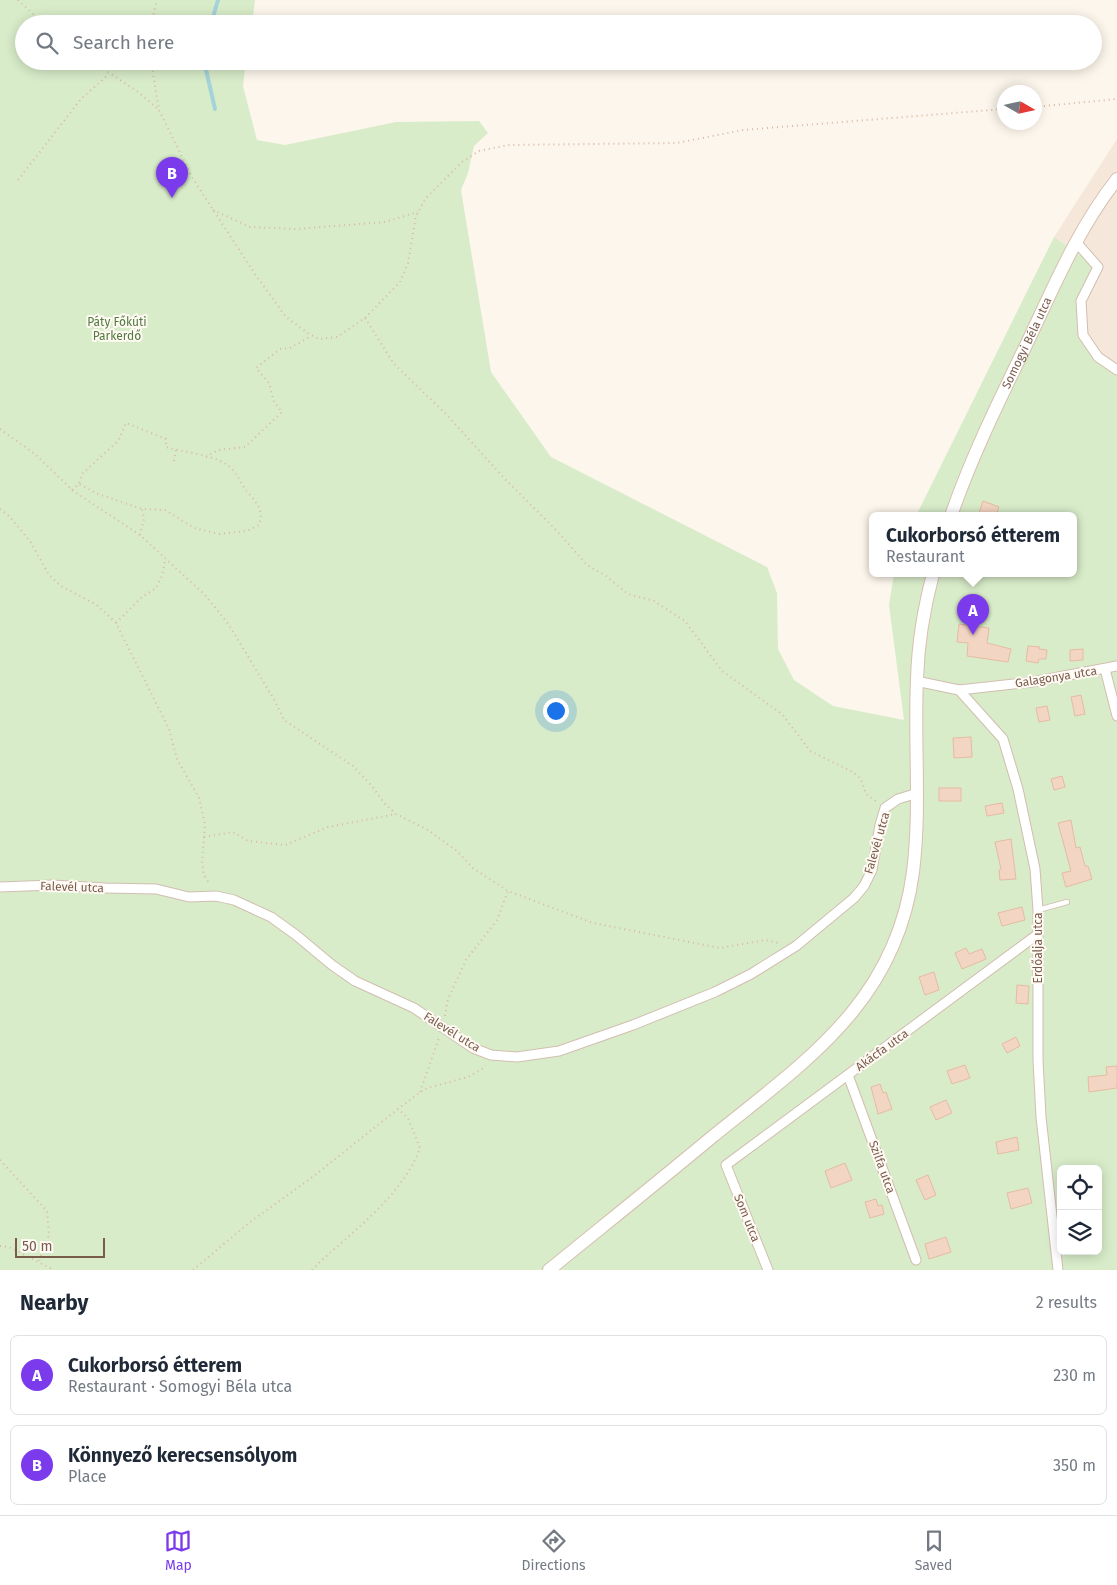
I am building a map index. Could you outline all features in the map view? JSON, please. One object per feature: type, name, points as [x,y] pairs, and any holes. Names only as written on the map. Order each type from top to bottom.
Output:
[{"type":"main road","name":"Somogyi Béla utca","points":[[952,512],[980,442],[1076,242],[1092,214],[1117,179]]},
{"type":"main road","points":[[549,1270],[807,1061],[854,1012],[878,976],[894,945],[904,915],[913,874],[917,835],[918,793],[916,681],[926,604],[932,577]]},
{"type":"street","points":[[1076,242],[1098,267],[1081,301],[1083,335],[1098,357],[1117,370]]},
{"type":"street","points":[[1105,669],[1117,666]]},
{"type":"street","name":"Galagonya utca","points":[[959,690],[1032,682],[1105,669],[1117,716]]},
{"type":"street","points":[[916,681],[959,690]]},
{"type":"street","name":"Erdőalja utca","points":[[959,690],[1003,739],[1018,789],[1035,869],[1038,910],[1038,1060],[1058,1270]]},
{"type":"street","name":"Falevél utca","points":[[0,887],[52,885],[156,889],[188,897],[216,896],[234,900],[271,917],[355,981],[414,1008],[473,1048],[491,1054],[517,1057],[559,1051],[715,992],[751,974],[796,946],[854,898],[864,886],[872,870],[880,825],[886,808],[898,799],[918,793]]},
{"type":"street","name":"Akácfa utca","points":[[726,1165],[1038,934]]},
{"type":"street","name":"Szilfa utca","points":[[848,1075],[916,1260]]},
{"type":"street","name":"Som utca","points":[[726,1165],[768,1270]]},
{"type":"lane","points":[[1038,910],[1066,902]]},
{"type":"path","points":[[18,0],[34,15]]},
{"type":"path","points":[[153,15],[157,0]]},
{"type":"path","points":[[103,70],[137,91],[159,110]]},
{"type":"path","points":[[152,70],[159,110],[193,179],[255,274],[286,317],[312,336],[319,338],[337,337],[365,318],[400,282],[408,263],[416,216],[426,198],[462,162],[479,151],[508,145],[677,143],[742,130],[997,110]]},
{"type":"path","points":[[18,180],[81,99],[109,74]]},
{"type":"path","points":[[1042,105],[1117,100]]},
{"type":"path","points":[[213,210],[250,226],[297,229],[385,222],[419,211]]},
{"type":"path","points":[[365,318],[394,364],[445,414],[587,565],[606,576],[628,594],[654,601],[685,621],[722,671],[782,714],[810,752],[853,772],[861,779],[866,794],[886,808]]},
{"type":"path","points":[[206,457],[218,450],[245,447],[282,412],[274,402],[269,383],[256,368],[280,349],[290,348],[312,336]]},
{"type":"path","points":[[72,490],[79,484],[82,474],[118,441],[126,423],[166,440],[166,447],[226,464],[238,476],[244,488],[259,506],[262,516],[260,525],[247,531],[218,534],[194,528],[165,510],[142,509],[98,494],[79,484]]},
{"type":"path","points":[[0,429],[35,454],[72,490],[140,535],[205,595],[230,625],[275,701],[284,720],[353,766],[372,786],[384,804],[396,814],[428,830],[457,851],[473,868],[508,891],[593,923],[659,937],[720,948],[765,940],[796,946]]},
{"type":"path","points":[[174,461],[176,450]]},
{"type":"path","points":[[0,509],[10,516],[30,541],[49,575],[61,586],[97,606],[116,623],[169,728],[177,759],[199,798],[205,825],[202,862],[204,875],[216,896]]},
{"type":"path","points":[[140,535],[144,519],[142,509]]},
{"type":"path","points":[[116,623],[142,597],[156,588],[162,576],[165,560]]},
{"type":"path","points":[[204,837],[233,832],[248,841],[285,845],[328,827],[396,814]]},
{"type":"path","points":[[419,1093],[443,1028],[448,999],[466,960],[497,920],[508,891]]},
{"type":"path","points":[[193,1270],[250,1222],[310,1179],[398,1108],[427,1088],[476,1073],[482,1069],[491,1054]]},
{"type":"path","points":[[312,1270],[384,1203],[399,1185],[417,1155],[420,1148],[408,1118],[398,1108]]},
{"type":"path","points":[[0,1160],[47,1211],[49,1235],[39,1261]]},
{"type":"path","points":[[0,1246],[9,1247],[54,1270]]},
{"type":"shaded area","points":[[1117,139],[1117,370],[1083,335],[1081,301],[1098,267],[1054,237]]},
{"type":"green space","name":"Páty Főkúti Parkerdő","points":[[0,0],[255,0],[253,15],[15,15],[15,70],[245,70],[243,86],[257,140],[285,145],[396,122],[479,121],[488,133],[474,146],[468,173],[461,190],[491,372],[551,457],[767,567],[777,593],[778,649],[794,680],[833,706],[904,720],[889,605],[894,577],[1077,577],[1077,512],[918,512],[1054,237],[1098,267],[1081,301],[1083,335],[1117,370],[1117,1270],[0,1270]]},
{"type":"building","points":[[983,501],[999,507],[997,512],[979,512]]},
{"type":"building","points":[[959,624],[989,628],[987,643],[1011,649],[1008,662],[967,656],[968,643],[957,642]]},
{"type":"building","points":[[1028,646],[1047,650],[1046,659],[1039,659],[1038,663],[1026,661]]},
{"type":"building","points":[[1083,649],[1083,660],[1070,661],[1070,650]]},
{"type":"building","points":[[1081,695],[1085,714],[1075,716],[1071,697]]},
{"type":"building","points":[[1047,706],[1050,720],[1039,722],[1036,708]]},
{"type":"building","points":[[971,737],[972,757],[954,758],[953,738]]},
{"type":"building","points":[[1062,776],[1065,787],[1054,790],[1051,779]]},
{"type":"building","points":[[939,788],[961,788],[961,801],[939,801]]},
{"type":"building","points":[[1002,803],[1004,813],[987,816],[985,806]]},
{"type":"building","points":[[1071,820],[1076,848],[1080,847],[1085,866],[1088,866],[1092,879],[1066,887],[1062,873],[1071,871],[1058,823]]},
{"type":"building","points":[[1011,839],[1016,879],[1000,880],[999,870],[1001,869],[995,842]]},
{"type":"building","points":[[1022,907],[1025,920],[1002,926],[998,913]]},
{"type":"building","points":[[966,948],[969,954],[982,949],[986,959],[962,969],[955,953]]},
{"type":"building","points":[[934,972],[939,990],[925,995],[919,977]]},
{"type":"building","points":[[1017,985],[1029,986],[1028,1004],[1016,1003]]},
{"type":"building","points":[[1016,1037],[1020,1046],[1007,1053],[1002,1044]]},
{"type":"building","points":[[965,1065],[970,1078],[952,1084],[947,1071]]},
{"type":"building","points":[[1117,1066],[1117,1088],[1089,1092],[1088,1077],[1107,1075],[1106,1067]]},
{"type":"building","points":[[880,1084],[883,1093],[886,1092],[892,1109],[878,1114],[871,1087]]},
{"type":"building","points":[[946,1100],[952,1113],[936,1120],[930,1107]]},
{"type":"building","points":[[1017,1137],[1019,1150],[998,1154],[996,1142]]},
{"type":"building","points":[[845,1163],[852,1180],[831,1188],[825,1171]]},
{"type":"building","points":[[928,1175],[936,1195],[925,1200],[916,1180]]},
{"type":"building","points":[[1028,1188],[1032,1203],[1011,1209],[1007,1193]]},
{"type":"building","points":[[876,1199],[878,1206],[882,1205],[884,1214],[870,1218],[865,1202]]},
{"type":"building","points":[[946,1237],[951,1252],[929,1259],[925,1244]]},
{"type":"waterway","points":[[214,15],[218,0]]},
{"type":"waterway","points":[[206,70],[215,109]]},
{"type":"place","name":"Könnyező kerecsensólyom","points":[[172,198]]},
{"type":"place","name":"Cukorborsó étterem","points":[[973,635]]}]
